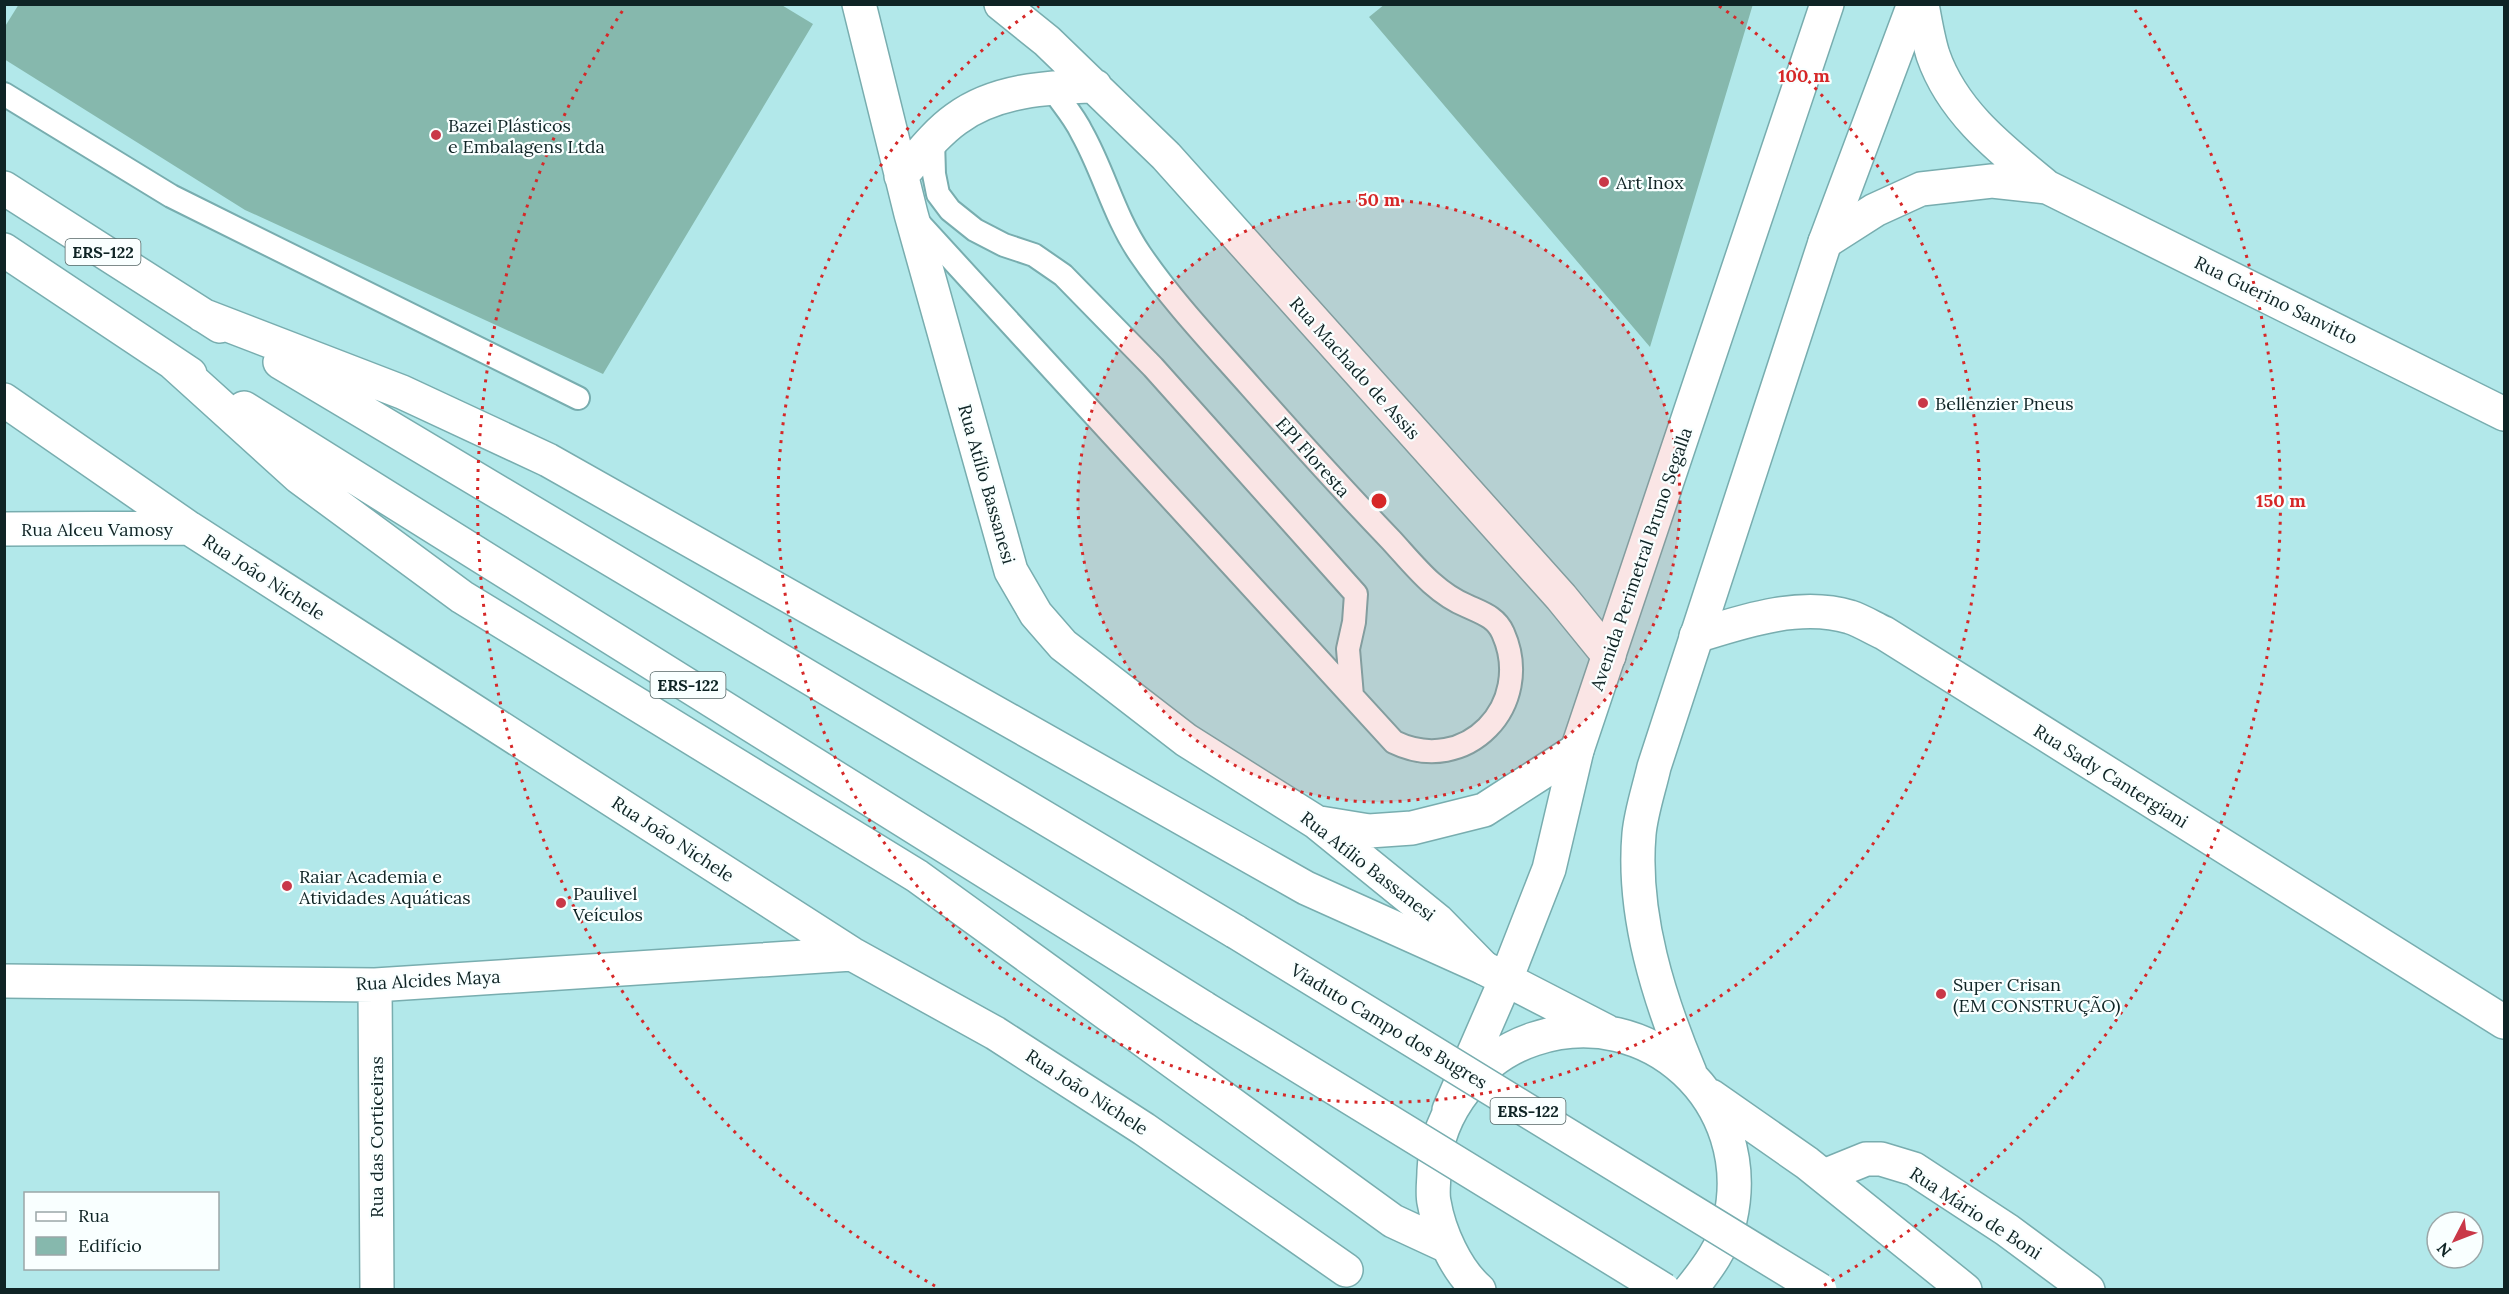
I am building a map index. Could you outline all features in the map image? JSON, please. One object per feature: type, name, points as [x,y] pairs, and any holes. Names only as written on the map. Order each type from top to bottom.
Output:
[{"type":"main road","name":"Rua Atílio Bassanesi","points":[[859,4],[911,214],[1011,571],[1036,614],[1063,645],[1186,740],[1317,822],[1438,921],[1495,973]]},
{"type":"main road","name":"Rua Machado de Assis","points":[[1001,4],[1047,41],[1166,156],[1553,588],[1609,656]]},
{"type":"main road","name":"Avenida Perimetral Bruno Segalla","points":[[1449,1110],[1495,973],[1549,869],[1577,750],[1827,4]]},
{"type":"main road","points":[[1690,1290],[1713,1260],[1730,1221],[1735,1177],[1728,1134],[1699,1084],[1664,1006],[1649,949],[1638,875],[1639,833],[1654,767],[1825,242],[1914,4]]},
{"type":"main road","name":"Rua Guerino Sanvitto","points":[[1922,4],[1933,56],[1959,106],[1998,148],[2048,187],[2505,414]]},
{"type":"main road","points":[[901,176],[955,119],[984,102],[1051,87],[1095,86]]},
{"type":"main road","name":"Rua Guerino Sanvitto","points":[[1825,242],[1875,210],[1921,189],[1992,181],[2048,187]]},
{"type":"main road","name":"ERS-122","points":[[4,188],[202,315]]},
{"type":"main road","name":"ERS-122","points":[[4,250],[171,362],[1204,1008],[1664,1290]]},
{"type":"main road","points":[[202,315],[402,392],[548,460],[1306,888],[1495,973],[1606,1031],[1651,1045],[1699,1084],[1824,1176],[1965,1290]]},
{"type":"main road","name":"Viaduto Campo dos Bugres","points":[[202,315],[1236,932],[1820,1290]]},
{"type":"main road","points":[[171,362],[299,477],[462,597],[917,876],[1393,1221],[1448,1246]]},
{"type":"main road","name":"Rua João Nichele","points":[[4,400],[189,528],[852,954],[1005,1039],[1144,1129],[1346,1270]]},
{"type":"main road","name":"Rua Alceu Vamosy","points":[[4,529],[189,528]]},
{"type":"main road","name":"Rua Sady Cantergiani","points":[[1696,636],[1742,621],[1811,610],[1859,621],[1884,633],[2505,1022]]},
{"type":"main road","points":[[1317,822],[1380,831],[1412,828],[1484,810],[1577,750]]},
{"type":"main road","name":"Rua Alcides Maya","points":[[4,981],[375,985],[852,954]]},
{"type":"main road","name":"Rua das Corticeiras","points":[[375,985],[377,1290]]},
{"type":"main road","points":[[1479,1290],[1448,1246],[1433,1202],[1434,1155],[1449,1110],[1477,1073],[1515,1046],[1559,1031],[1606,1031]]},
{"type":"main road","name":"Rua Mário de Boni","points":[[1824,1176],[1866,1159],[1881,1159],[1914,1169],[2007,1230],[2088,1290]]},
{"type":"lane","name":"EPI Floresta","points":[[911,214],[1394,742],[1429,752],[1459,747],[1477,738],[1493,722],[1505,702],[1511,678],[1510,652],[1502,630],[1486,613],[1467,606],[1436,588],[1352,499],[1171,297],[1127,235],[1083,133],[1051,87]]},
{"type":"lane","points":[[4,94],[171,196],[578,398]]},
{"type":"lane","points":[[933,140],[934,174],[938,194],[950,210],[975,230],[1004,245],[1034,255],[1063,275],[1153,367],[1356,594],[1354,622],[1347,649],[1352,696]]},
{"type":"building","name":"Bazei Plásticos e Embalagens Ltda","points":[[19,4],[780,4],[813,24],[603,374],[245,210],[4,59],[4,28]]},
{"type":"building","name":"Art Inox","points":[[1385,4],[1753,4],[1650,347],[1369,17]]},
{"type":"place","name":"Bazei Plásticos e Embalagens Ltda","points":[[436,135]]},
{"type":"place","name":"Art Inox","points":[[1604,182]]},
{"type":"place","name":"Bellenzier Pneus","points":[[1923,403]]},
{"type":"place","name":"Raiar Academia e Atividades Aquáticas","points":[[287,886]]},
{"type":"place","name":"Paulivel Veículos","points":[[561,903]]},
{"type":"place","name":"Super Crisan (EM CONSTRUÇÃO)","points":[[1941,994]]}]
